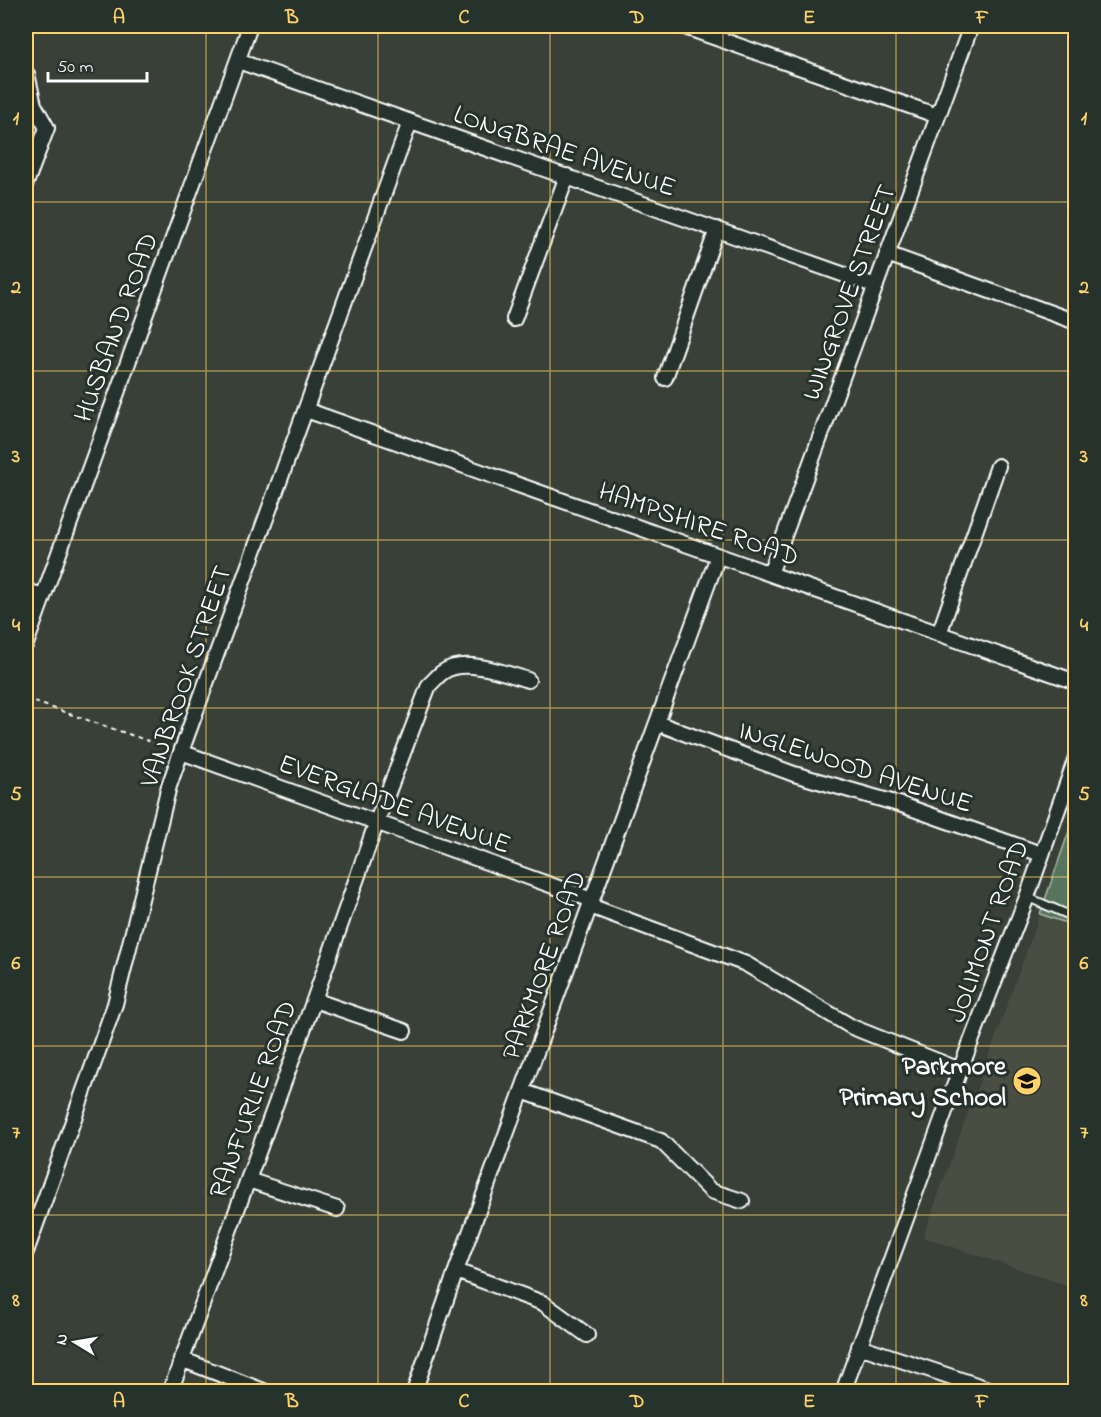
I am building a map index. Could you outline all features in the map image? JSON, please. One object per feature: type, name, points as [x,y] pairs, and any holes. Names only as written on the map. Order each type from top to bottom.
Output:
[{"type":"street","name":"HUSBAND ROAD","points":[[26,644],[250,26]]},
{"type":"street","points":[[682,26],[938,116]]},
{"type":"street","name":"WINGROVE STREET","points":[[770,574],[971,26]]},
{"type":"street","name":"LONGBRAE AVENUE","points":[[238,61],[876,286]]},
{"type":"street","points":[[26,183],[47,128],[34,105],[27,74]]},
{"type":"street","name":"VANBROOK STREET","points":[[26,1252],[115,1004],[166,797],[181,752],[410,122]]},
{"type":"street","points":[[514,319],[567,176]]},
{"type":"street","points":[[665,378],[717,229]]},
{"type":"street","points":[[887,254],[1076,321]]},
{"type":"street","name":"HAMPSHIRE ROAD","points":[[306,410],[1076,682]]},
{"type":"street","points":[[939,634],[998,466]]},
{"type":"street","name":"PARKMORE ROAD","points":[[414,1392],[456,1271],[718,556]]},
{"type":"street","points":[[26,590],[43,597]]},
{"type":"street","name":"RANFURLIE ROAD","points":[[170,1392],[314,1000],[376,822],[429,686],[444,671],[458,666],[487,668],[528,680]]},
{"type":"street","name":"INGLEWOOD AVENUE","points":[[657,723],[794,774],[902,805],[1041,854]]},
{"type":"street","name":"EVERGLADE AVENUE","points":[[181,752],[376,822],[746,964],[852,1027],[960,1070]]},
{"type":"street","name":"JOLIMONT ROAD","points":[[843,1392],[960,1070],[1027,897],[1076,758]]},
{"type":"street","points":[[314,1000],[404,1031]]},
{"type":"street","points":[[522,1091],[661,1141],[711,1191],[742,1201]]},
{"type":"street","points":[[248,1180],[337,1209]]},
{"type":"street","points":[[456,1271],[543,1303],[586,1335]]},
{"type":"street","points":[[859,1346],[997,1392]]},
{"type":"street","points":[[181,1359],[266,1392]]},
{"type":"lane","points":[[1027,897],[1076,918]]},
{"type":"path","points":[[26,699],[181,752]]},
{"type":"shaded area","name":"Parkmore Primary School","points":[[1040,914],[1075,926],[1075,1288],[923,1237]]},
{"type":"green space","points":[[1075,814],[1075,926],[1040,914]]},
{"type":"place","name":"Parkmore Primary School","points":[[1027,1081]]}]
